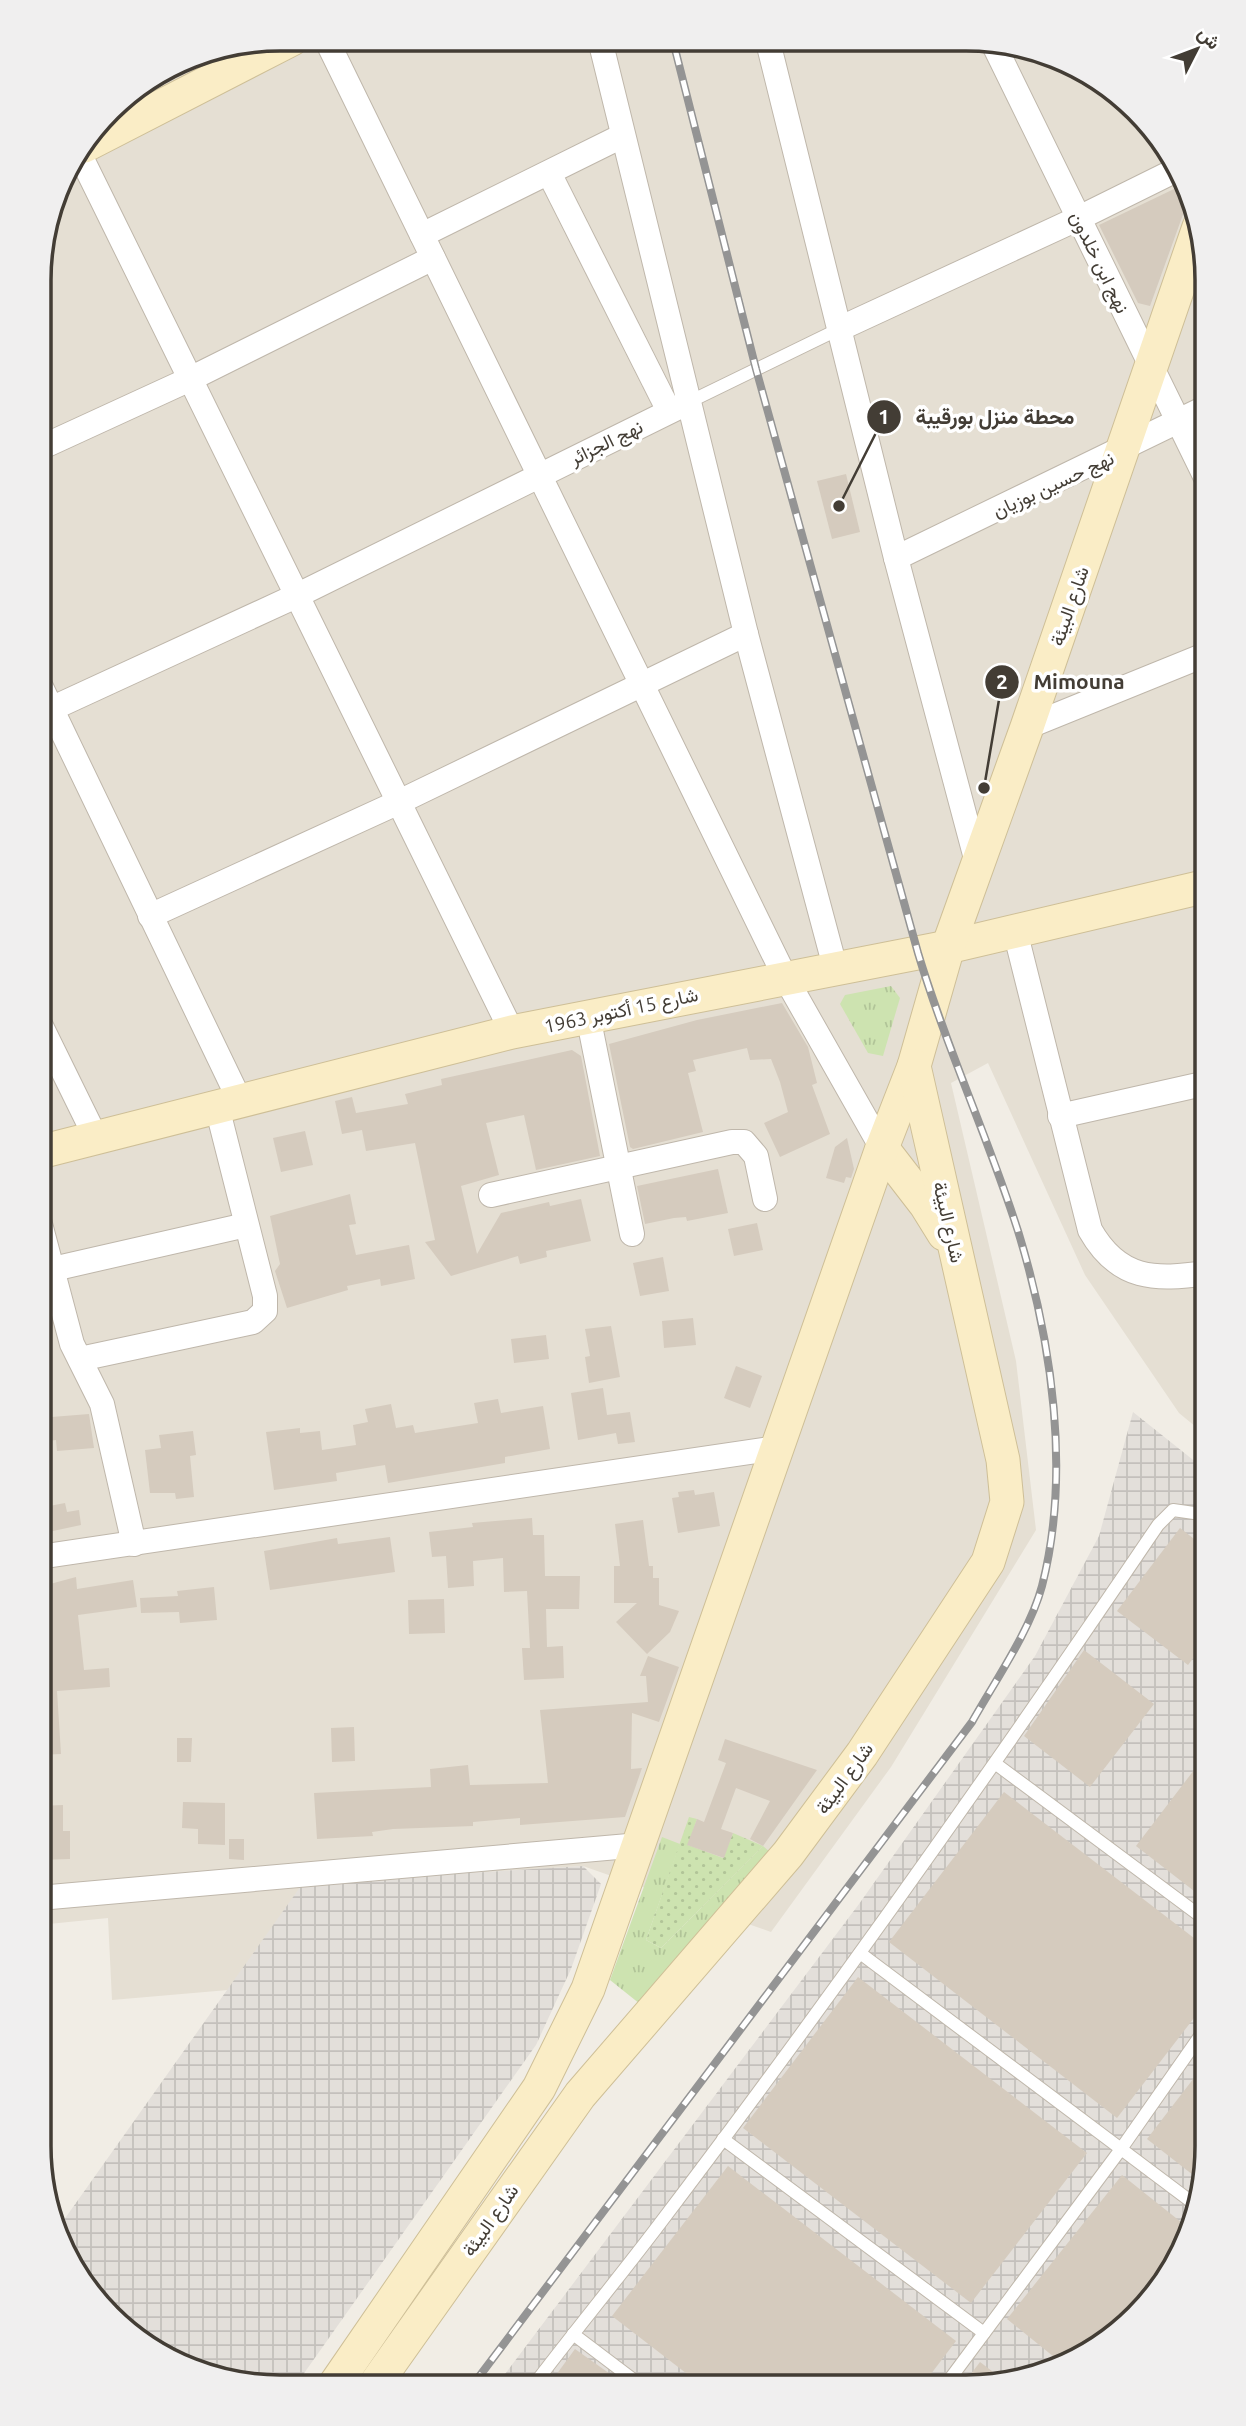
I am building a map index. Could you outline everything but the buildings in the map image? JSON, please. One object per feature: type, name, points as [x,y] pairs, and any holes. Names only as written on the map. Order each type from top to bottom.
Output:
[{"type":"main road","points":[[101,137],[267,51]]},
{"type":"main road","name":"شارع البيئة","points":[[347,2375],[550,2068],[588,1989],[881,1148],[914,1066],[948,947],[1027,727],[1192,246]]},
{"type":"main road","name":"شارع 15 أكتوبر 1963","points":[[51,1149],[512,1032],[948,947],[1195,889]]},
{"type":"main road","name":"شارع البيئة","points":[[382,2375],[580,2095],[788,1854],[862,1754],[988,1562],[1007,1502],[1003,1460],[914,1066]]},
{"type":"main road","points":[[881,1148],[926,1205],[956,1254]]},
{"type":"main road","points":[[468,2195],[495,2214]]},
{"type":"street","points":[[332,51],[785,977],[881,1148]]},
{"type":"street","points":[[603,51],[679,407],[746,634],[835,967]]},
{"type":"street","points":[[770,51],[896,558],[978,866]]},
{"type":"street","name":"نهج ابن خلدون","points":[[998,53],[1195,454]]},
{"type":"street","points":[[422,235],[622,136]]},
{"type":"street","points":[[83,162],[188,380],[512,1032]]},
{"type":"street","points":[[549,173],[679,407]]},
{"type":"street","name":"نهج الجزائر","points":[[839,328],[1079,218],[1169,173]]},
{"type":"street","points":[[51,444],[188,380],[433,258]]},
{"type":"street","name":"نهج الجزائر","points":[[51,709],[296,596],[679,407]]},
{"type":"street","name":"نهج حسين بوزيان","points":[[896,558],[1121,452],[1195,414]]},
{"type":"street","points":[[150,916],[399,802],[746,634]]},
{"type":"street","points":[[1027,727],[1195,659]]},
{"type":"street","points":[[51,721],[150,916],[229,1104],[246,1225],[265,1296],[265,1311],[258,1320],[80,1360]]},
{"type":"street","points":[[1015,930],[1090,1230],[1100,1248],[1118,1264],[1142,1276],[1168,1279],[1195,1275]]},
{"type":"street","points":[[588,1016],[632,1234]]},
{"type":"street","points":[[51,1046],[96,1138]]},
{"type":"street","points":[[1060,1116],[1195,1086]]},
{"type":"street","points":[[491,1195],[732,1142],[744,1143],[755,1156],[765,1199]]},
{"type":"street","points":[[53,1269],[246,1225]]},
{"type":"street","points":[[51,1261],[67,1330],[102,1404],[134,1544]]},
{"type":"street","points":[[51,1555],[777,1448]]},
{"type":"street","points":[[51,1897],[640,1845]]},
{"type":"lane","name":"نهج الجزائر","points":[[679,407],[839,328]]},
{"type":"lane","points":[[541,2375],[723,2139],[860,1954],[996,1765],[1158,1525],[1173,1510],[1186,1510],[1195,1514]]},
{"type":"lane","points":[[996,1765],[1195,1912]]},
{"type":"lane","points":[[860,1954],[1189,2200]]},
{"type":"lane","points":[[953,2375],[1121,2149],[1195,2043]]},
{"type":"lane","points":[[723,2139],[984,2333]]},
{"type":"lane","points":[[573,2334],[628,2375]]},
{"type":"shaded area","points":[[265,51],[981,51],[1011,55],[1068,74],[1094,89],[1117,108],[1157,152],[1172,178],[1183,206],[1195,265],[1195,1426],[1179,1413],[1085,1275],[988,1063],[951,1083],[1016,1361],[1036,1530],[891,1767],[771,1932],[583,1866],[304,1883],[228,1990],[112,2000],[108,1918],[51,1924],[51,280],[59,220],[81,165],[108,129],[152,89],[178,74],[206,63]]},
{"type":"shaded area","points":[[1133,1412],[1195,1461],[1195,2161],[1183,2220],[1172,2248],[1148,2286],[1128,2308],[1094,2337],[1068,2352],[1011,2371],[981,2375],[504,2375],[859,1904],[1035,1656],[1099,1536]]},
{"type":"shaded area","points":[[583,1866],[601,1884],[571,1969],[536,2045],[303,2375],[250,2373],[192,2358],[165,2345],[140,2328],[118,2308],[89,2274],[74,2248],[63,2221],[303,1883]]},
{"type":"green space","points":[[891,986],[900,998],[883,1056],[868,1053],[840,1004],[845,995]]},
{"type":"green space","points":[[689,1817],[697,1819],[688,1845],[723,1858],[733,1833],[763,1846],[661,1948],[646,1940]]},
{"type":"green space","points":[[662,1837],[680,1844],[646,1940],[661,1948],[763,1846],[771,1853],[640,2004],[610,1980]]},
{"type":"railway","points":[[480,2375],[972,1722],[1021,1638],[1036,1603],[1051,1543],[1055,1498],[1054,1408],[1048,1362],[1030,1273],[1006,1196],[941,1023],[918,953],[756,369],[676,51]]},
{"type":"place","name":"محطة منزل بورقيبة","points":[[839,506]]},
{"type":"place","name":"Mimouna","points":[[984,788]]}]
